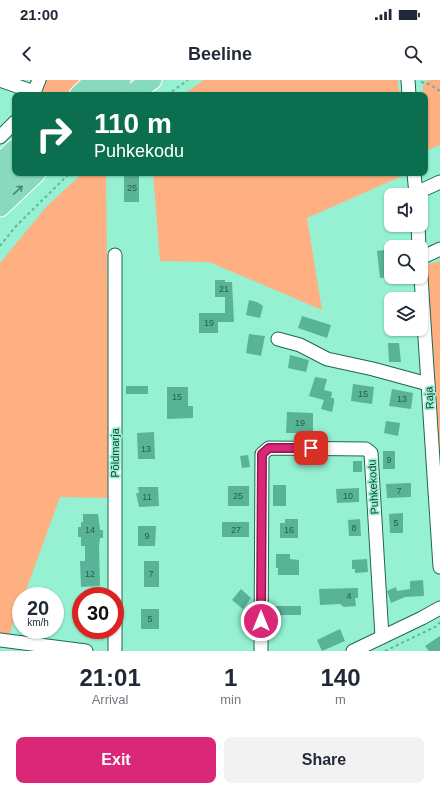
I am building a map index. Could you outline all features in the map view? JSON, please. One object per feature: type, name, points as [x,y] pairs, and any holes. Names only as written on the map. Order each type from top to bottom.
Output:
[{"type":"highway","points":[[81,92],[95,80]]},
{"type":"highway","points":[[104,92],[121,80]]},
{"type":"highway","points":[[134,92],[152,80]]},
{"type":"highway","points":[[0,188],[12,158]]},
{"type":"highway","points":[[0,207],[33,176]]},
{"type":"street","points":[[0,80],[28,92]]},
{"type":"street","points":[[34,92],[39,80]]},
{"type":"street","points":[[410,92],[414,81]]},
{"type":"street","points":[[0,137],[12,125]]},
{"type":"street","points":[[414,176],[415,188]]},
{"type":"street","points":[[428,188],[440,182]]},
{"type":"street","points":[[428,255],[440,249]]},
{"type":"street","name":"Põldmarja","points":[[114,255],[115,651]]},
{"type":"street","name":"Raja","points":[[421,284],[440,567]]},
{"type":"street","points":[[278,340],[300,345],[327,359],[373,369],[428,384]]},
{"type":"street","name":"Puhkekodu","points":[[261,651],[262,454],[269,448],[366,449],[371,453],[382,637]]},
{"type":"street","points":[[353,651],[440,608]]},
{"type":"street","points":[[0,640],[86,651]]},
{"type":"path","points":[[171,92],[188,80]]},
{"type":"path","points":[[414,81],[429,84],[440,91]]},
{"type":"path","points":[[0,246],[21,221],[67,176]]},
{"type":"path","points":[[385,651],[430,629],[440,622]]},
{"type":"shaded area","points":[[45,80],[89,80],[75,92],[40,92]]},
{"type":"shaded area","points":[[204,80],[398,80],[399,92],[186,92]]},
{"type":"shaded area","points":[[430,80],[440,80],[440,145],[428,150],[428,92],[422,92],[424,82]]},
{"type":"shaded area","points":[[80,176],[106,176],[110,498],[60,497],[27,587],[12,587],[12,627],[9,635],[0,634],[0,263],[47,206]]},
{"type":"shaded area","points":[[153,176],[402,176],[307,218],[322,310],[209,262],[160,261]]},
{"type":"shaded area","points":[[440,261],[440,499],[428,327],[428,292],[426,292],[426,284],[428,284],[428,264]]},
{"type":"building","points":[[124,176],[139,176],[139,202],[124,202]]},
{"type":"building","points":[[384,250],[384,278],[380,278],[377,251]]},
{"type":"building","points":[[215,280],[232,282],[234,322],[218,322],[218,333],[199,333],[199,313],[225,313],[225,297],[215,297]]},
{"type":"building","points":[[249,300],[257,302],[263,306],[260,318],[246,315]]},
{"type":"building","points":[[302,316],[331,325],[327,338],[298,328]]},
{"type":"building","points":[[249,334],[265,336],[261,356],[246,353]]},
{"type":"building","points":[[388,343],[399,343],[401,362],[389,362]]},
{"type":"building","points":[[290,355],[309,360],[306,372],[288,368]]},
{"type":"building","points":[[315,377],[327,379],[324,390],[332,392],[331,398],[334,398],[334,403],[332,412],[321,409],[324,400],[309,396]]},
{"type":"building","points":[[353,384],[374,387],[372,404],[351,401]]},
{"type":"building","points":[[126,386],[148,386],[148,394],[126,394]]},
{"type":"building","points":[[167,387],[188,387],[188,406],[193,406],[193,418],[167,419]]},
{"type":"building","points":[[392,389],[413,393],[411,409],[389,406]]},
{"type":"building","points":[[287,412],[313,413],[313,436],[297,436],[297,433],[286,433]]},
{"type":"building","points":[[386,421],[400,423],[398,436],[384,433]]},
{"type":"building","points":[[154,432],[155,459],[138,459],[137,433]]},
{"type":"building","points":[[383,451],[395,451],[395,469],[383,469]]},
{"type":"building","points":[[248,455],[250,467],[242,468],[240,456]]},
{"type":"building","points":[[353,461],[362,461],[362,472],[353,472]]},
{"type":"building","points":[[411,483],[411,497],[387,498],[386,484]]},
{"type":"building","points":[[273,485],[286,485],[286,506],[273,506]]},
{"type":"building","points":[[228,486],[249,486],[249,506],[228,506]]},
{"type":"building","points":[[138,487],[158,487],[159,506],[139,507],[136,493],[139,493]]},
{"type":"building","points":[[359,488],[359,502],[337,503],[336,489]]},
{"type":"building","points":[[403,513],[403,533],[390,533],[389,514]]},
{"type":"building","points":[[83,514],[98,514],[100,530],[103,530],[103,538],[100,538],[99,546],[100,586],[81,587],[80,561],[85,561],[85,546],[81,546],[81,537],[78,537],[78,527],[81,527],[81,522],[83,522]]},
{"type":"building","points":[[285,519],[298,519],[298,538],[280,538],[280,523],[285,523]]},
{"type":"building","points":[[360,519],[361,536],[349,536],[348,520]]},
{"type":"building","points":[[222,522],[249,522],[249,537],[222,537]]},
{"type":"building","points":[[138,526],[156,526],[155,546],[138,546]]},
{"type":"building","points":[[276,554],[290,554],[290,559],[299,560],[299,575],[278,575],[278,568],[276,568]]},
{"type":"building","points":[[367,559],[368,572],[355,573],[355,569],[352,569],[352,560]]},
{"type":"building","points":[[144,561],[159,561],[159,587],[144,587]]},
{"type":"building","points":[[423,580],[424,596],[405,597],[391,603],[387,591],[396,587],[397,591],[410,589],[410,581]]},
{"type":"building","points":[[358,588],[358,598],[355,598],[356,606],[344,607],[340,604],[320,605],[319,589]]},
{"type":"building","points":[[241,589],[251,598],[243,609],[232,600]]},
{"type":"building","points":[[276,606],[301,606],[301,615],[276,615]]},
{"type":"building","points":[[141,609],[159,609],[159,629],[141,629]]},
{"type":"building","points":[[340,629],[345,641],[322,651],[317,640]]},
{"type":"building","points":[[440,636],[440,651],[429,651],[425,646]]},
{"type":"route","points":[[261,621],[262,454],[269,448],[311,448]]}]
